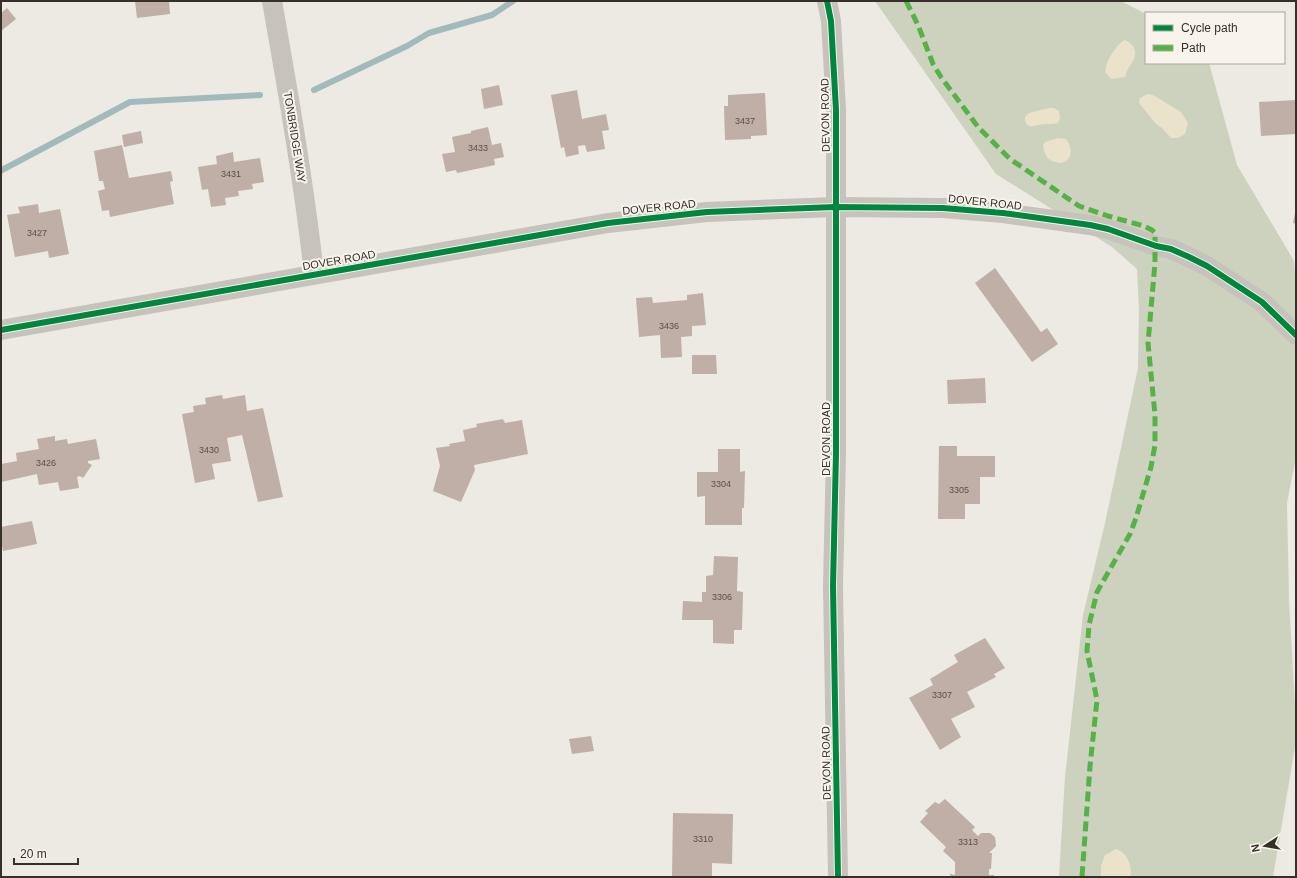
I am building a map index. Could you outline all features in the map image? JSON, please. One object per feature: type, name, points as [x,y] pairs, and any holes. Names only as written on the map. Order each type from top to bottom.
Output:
[{"type":"street","name":"TONBRIDGE WAY","points":[[272,1],[292,117],[314,274]]},
{"type":"street","name":"DEVON ROAD","points":[[827,1],[831,21],[836,110],[836,453],[834,586],[838,877]]},
{"type":"street","name":"DOVER ROAD","points":[[1,330],[608,223],[707,212],[835,207],[944,208],[1002,213],[1108,229],[1156,246],[1171,249],[1207,266],[1262,302],[1296,335]]},
{"type":"green space","points":[[875,1],[1121,1],[1145,13],[1145,64],[1209,64],[1237,165],[1294,261],[1296,283],[1296,457],[1287,503],[1289,601],[1296,741],[1273,877],[1059,877],[1065,777],[1083,615],[1105,523],[1138,368],[1139,309],[1137,269],[1112,247],[996,174]]},
{"type":"sand","points":[[1125,40],[1134,47],[1134,59],[1125,77],[1111,79],[1106,73],[1107,65],[1118,45]]},
{"type":"sand","points":[[1148,94],[1153,95],[1181,112],[1188,123],[1185,134],[1178,138],[1171,138],[1156,124],[1139,103],[1140,98]]},
{"type":"sand","points":[[1054,108],[1059,111],[1060,118],[1058,123],[1032,126],[1027,124],[1025,117],[1029,113]]},
{"type":"sand","points":[[1058,138],[1066,139],[1071,150],[1067,160],[1060,163],[1052,161],[1047,157],[1044,152],[1043,145],[1045,142]]},
{"type":"sand","points":[[1116,849],[1123,853],[1128,860],[1131,869],[1130,877],[1101,877],[1101,866],[1105,855]]},
{"type":"building","points":[[135,1],[169,1],[170,14],[137,18]]},
{"type":"building","points":[[7,8],[16,19],[1,31],[1,13]]},
{"type":"building","points":[[499,85],[503,105],[484,109],[481,89]]},
{"type":"building","points":[[577,90],[582,119],[606,114],[609,130],[602,131],[605,149],[587,152],[585,145],[578,146],[579,154],[566,157],[564,147],[561,148],[551,95]]},
{"type":"building","points":[[765,93],[767,135],[751,136],[751,139],[725,140],[724,106],[728,106],[728,95]]},
{"type":"building","points":[[1296,100],[1296,134],[1261,136],[1259,102]]},
{"type":"building","points":[[488,127],[492,145],[501,143],[504,157],[494,159],[495,165],[457,173],[456,170],[446,172],[442,154],[455,152],[452,137],[471,133],[471,131]]},
{"type":"building","points":[[141,131],[143,143],[124,147],[122,135]]},
{"type":"building","points":[[122,145],[129,178],[171,171],[173,181],[170,182],[174,204],[110,217],[109,210],[102,211],[98,191],[105,189],[103,181],[99,181],[94,151]]},
{"type":"building","points":[[233,152],[234,162],[260,158],[264,182],[252,184],[253,189],[238,191],[239,196],[225,198],[226,205],[211,207],[208,189],[202,190],[198,167],[217,164],[216,156]]},
{"type":"building","points":[[38,204],[39,213],[60,209],[69,254],[49,258],[48,251],[15,257],[7,215],[20,213],[18,207]]},
{"type":"building","points":[[1296,213],[1296,224],[1293,223]]},
{"type":"building","points":[[995,268],[1041,332],[1047,328],[1058,344],[1032,362],[975,283]]},
{"type":"building","points":[[703,293],[706,325],[692,326],[692,336],[681,337],[682,357],[661,358],[660,335],[639,337],[636,298],[652,297],[653,303],[687,300],[687,295]]},
{"type":"building","points":[[692,355],[716,355],[717,374],[692,374]]},
{"type":"building","points":[[985,378],[986,403],[948,404],[947,380]]},
{"type":"building","points":[[222,395],[223,399],[245,395],[247,411],[263,408],[283,497],[258,502],[242,435],[227,438],[231,461],[212,464],[215,479],[195,483],[182,414],[194,412],[193,406],[206,404],[205,398]]},
{"type":"building","points":[[503,419],[505,423],[522,420],[528,454],[474,465],[475,470],[461,502],[433,491],[440,466],[436,448],[450,446],[449,444],[465,441],[463,430],[477,427],[476,424]]},
{"type":"building","points":[[55,436],[55,441],[67,439],[68,444],[96,439],[100,459],[88,461],[88,463],[92,465],[83,478],[80,476],[77,477],[79,488],[60,491],[58,482],[39,485],[37,474],[1,482],[1,464],[17,461],[16,453],[39,449],[37,439]]},
{"type":"building","points":[[939,446],[957,446],[957,456],[995,456],[995,477],[980,477],[980,504],[965,504],[965,519],[938,519]]},
{"type":"building","points":[[718,449],[740,449],[740,472],[745,471],[742,525],[705,525],[705,496],[697,497],[697,472],[718,472]]},
{"type":"building","points":[[32,521],[37,544],[3,551],[1,527]]},
{"type":"building","points":[[714,556],[738,557],[737,591],[743,592],[742,630],[734,630],[734,644],[713,643],[713,620],[682,620],[683,601],[702,602],[702,592],[706,592],[706,576],[713,575]]},
{"type":"building","points":[[985,638],[1005,668],[994,674],[996,677],[967,692],[975,707],[951,719],[961,737],[940,750],[909,698],[933,685],[930,679],[958,662],[954,655]]},
{"type":"building","points":[[591,736],[594,751],[572,754],[569,739]]},
{"type":"building","points":[[945,799],[975,827],[972,830],[978,836],[981,833],[990,833],[995,837],[996,846],[989,853],[992,853],[989,875],[994,875],[994,877],[950,877],[950,874],[955,875],[955,862],[943,851],[946,847],[920,822],[928,813],[925,811],[935,802],[939,804]]},
{"type":"building","points":[[673,813],[733,814],[732,864],[712,863],[712,877],[672,877]]},
{"type":"waterway","points":[[314,90],[407,46],[429,33],[492,15],[513,1]]},
{"type":"waterway","points":[[1,171],[130,102],[260,95]]},
{"type":"marked path","points":[[906,1],[918,25],[933,64],[941,77],[978,127],[1010,159],[1079,206],[1144,226],[1155,233],[1155,263],[1148,343],[1155,415],[1155,445],[1151,467],[1136,518],[1130,534],[1097,592],[1089,625],[1087,651],[1097,700],[1090,766],[1082,877]]},
{"type":"cycle path","points":[[827,1],[831,21],[836,110],[836,453],[833,586],[838,877]]},
{"type":"cycle path","points":[[1,330],[608,223],[707,212],[835,207],[943,208],[1003,213],[1090,225],[1108,229],[1156,246],[1171,249],[1207,266],[1262,302],[1296,335]]}]
